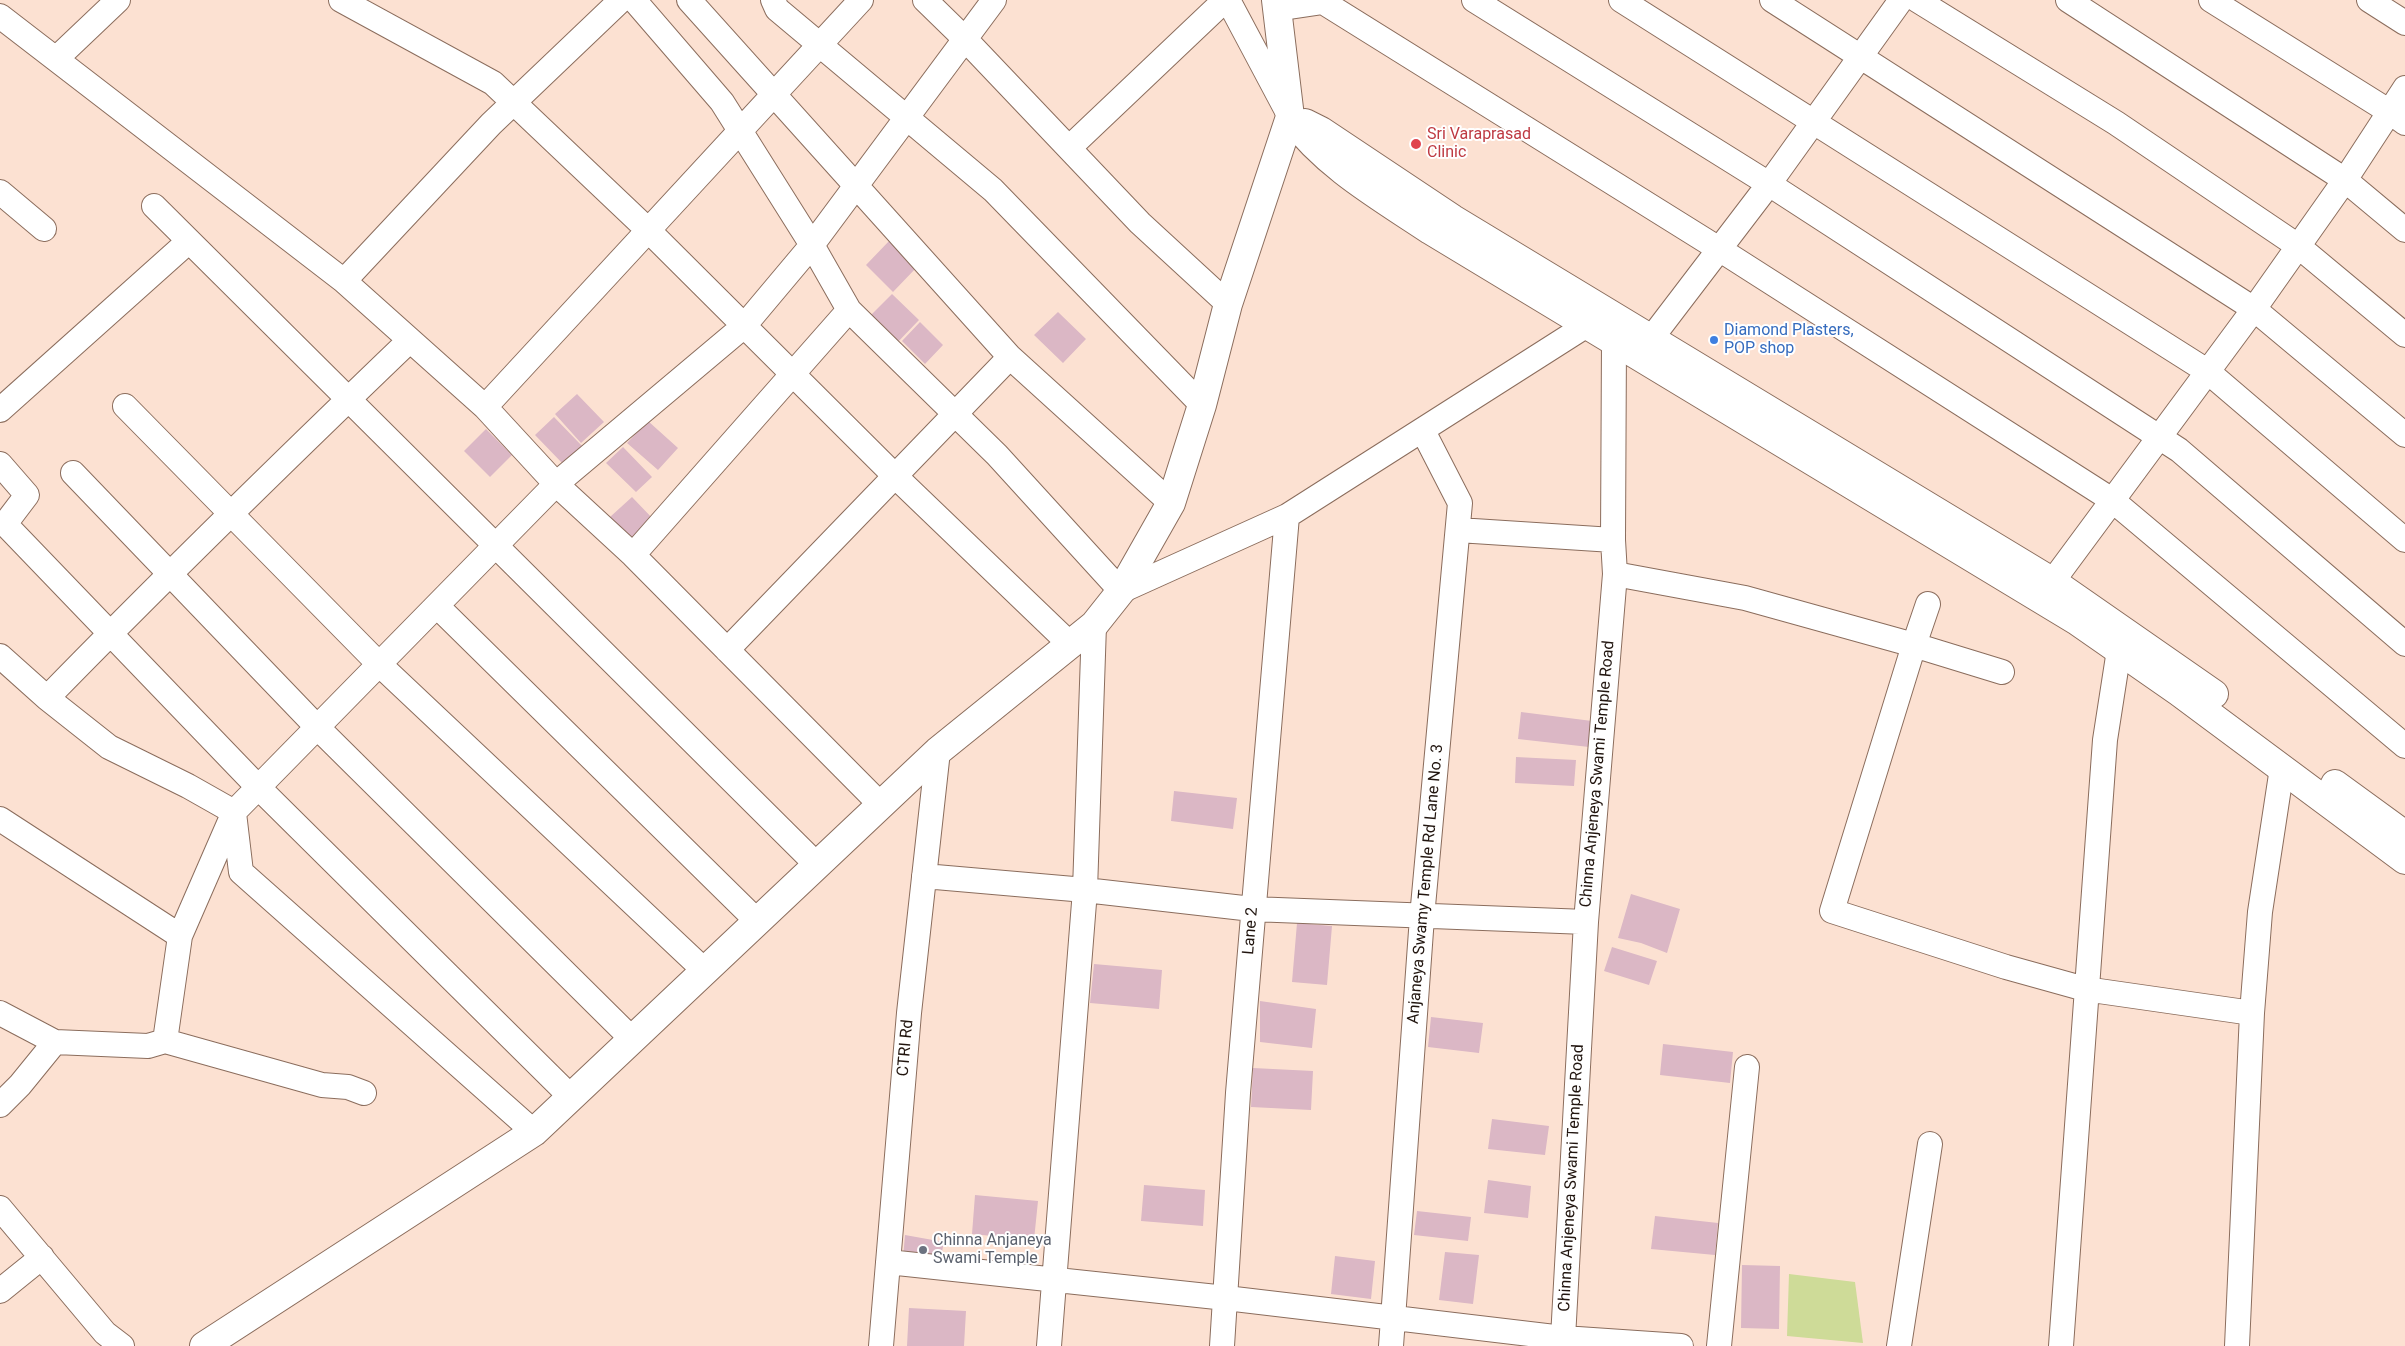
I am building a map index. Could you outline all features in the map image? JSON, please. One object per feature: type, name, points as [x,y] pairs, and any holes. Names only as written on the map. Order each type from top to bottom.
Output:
[{"type":"street","points":[[57,58],[118,0]]},
{"type":"street","points":[[341,0],[493,83],[648,230],[896,476],[1071,645]]},
{"type":"street","points":[[344,281],[514,103],[622,0]]},
{"type":"street","points":[[634,0],[722,102],[812,245],[849,310],[997,455],[1121,591]]},
{"type":"street","points":[[688,0],[1010,357],[1171,503]]},
{"type":"street","points":[[773,0],[777,9],[993,190],[1202,405]]},
{"type":"street","points":[[485,407],[860,0]]},
{"type":"street","points":[[925,0],[965,39],[1140,223],[1228,304]]},
{"type":"street","points":[[165,1041],[180,936],[234,812],[556,484],[744,326],[812,245],[994,0]]},
{"type":"street","points":[[1069,148],[1226,0],[1290,117],[1303,135],[1328,160],[1364,186],[1430,230],[1614,341],[2179,668],[2405,835]]},
{"type":"street","points":[[1474,0],[1769,184],[2179,450],[2405,644]]},
{"type":"street","points":[[1621,0],[2207,371],[2405,540]]},
{"type":"street","points":[[1772,0],[2254,309],[2405,435]]},
{"type":"street","points":[[1650,340],[1769,184],[1862,56],[1900,0]]},
{"type":"street","points":[[1917,0],[2116,123],[2298,246],[2405,336]]},
{"type":"street","points":[[2068,0],[2344,180],[2405,230]]},
{"type":"street","points":[[2211,0],[2398,118]]},
{"type":"street","points":[[2369,0],[2405,23]]},
{"type":"street","points":[[204,1346],[534,1132],[938,751],[1094,625],[1121,591],[1171,503],[1202,405],[1228,304],[1290,117],[1276,4],[1325,1],[1719,249],[2112,500],[2405,746]]},
{"type":"street","points":[[0,16],[57,58],[344,281],[485,407],[556,484],[633,555],[881,805]]},
{"type":"street","points":[[2046,590],[2254,309],[2344,180],[2398,118],[2405,88]]},
{"type":"street","points":[[1290,117],[1321,131],[1453,219],[1650,340],[2046,590],[2119,650],[2405,860]]},
{"type":"street","points":[[0,192],[44,229]]},
{"type":"street","points":[[154,206],[817,865]]},
{"type":"street","points":[[0,410],[189,241]]},
{"type":"street","points":[[633,555],[849,310]]},
{"type":"street","points":[[1121,591],[1287,516],[1587,325]]},
{"type":"street","points":[[47,698],[169,572],[410,340]]},
{"type":"street","name":"Chinna Anjeneya Swami Temple Road","points":[[1562,1342],[1586,922],[1615,574],[1613,540],[1614,341]]},
{"type":"street","points":[[727,650],[1010,357]]},
{"type":"street","points":[[125,406],[379,664],[705,970]]},
{"type":"street","name":"Anjaneya Swamy Temple Rd Lane No. 3","points":[[1391,1346],[1422,917],[1460,504],[1423,431]]},
{"type":"street","points":[[0,464],[26,495],[6,524],[258,787],[571,1097]]},
{"type":"street","points":[[73,473],[317,727],[632,1040]]},
{"type":"street","name":"Lane 2","points":[[1222,1346],[1252,909],[1287,516]]},
{"type":"street","points":[[1458,530],[1613,540]]},
{"type":"street","points":[[1615,574],[1746,598],[1914,645],[2002,672]]},
{"type":"street","points":[[1928,604],[1832,911],[2006,967],[2086,989],[2252,1013]]},
{"type":"street","points":[[437,606],[757,921]]},
{"type":"street","points":[[1049,1346],[1085,890],[1094,625]]},
{"type":"street","points":[[2061,1346],[2105,740],[2119,650]]},
{"type":"street","points":[[0,656],[47,698],[109,747],[188,786],[234,812]]},
{"type":"street","name":"CTRI Rd","points":[[881,1346],[909,1013],[938,751]]},
{"type":"street","points":[[2237,1346],[2252,1013],[2260,912],[2282,768]]},
{"type":"street","points":[[234,812],[241,872],[534,1132]]},
{"type":"street","points":[[0,819],[180,936]]},
{"type":"street","points":[[924,876],[1085,890],[1252,909],[1586,922]]},
{"type":"street","points":[[0,1013],[55,1042],[148,1046],[165,1041],[322,1084],[348,1087],[364,1092]]},
{"type":"street","points":[[0,1104],[20,1085],[55,1042]]},
{"type":"street","points":[[1719,1346],[1747,1067]]},
{"type":"street","points":[[1899,1346],[1930,1144]]},
{"type":"street","points":[[0,1208],[105,1333],[122,1346]]},
{"type":"street","points":[[0,1291],[42,1257]]},
{"type":"street","points":[[888,1262],[1226,1298],[1562,1342],[1681,1346]]},
{"type":"green space","points":[[1789,1274],[1855,1282],[1863,1343],[1787,1336]]},
{"type":"building","points":[[890,240],[917,267],[893,292],[866,265]]},
{"type":"building","points":[[892,294],[919,320],[895,345],[867,319]]},
{"type":"building","points":[[1058,312],[1086,339],[1063,363],[1034,335]]},
{"type":"building","points":[[920,322],[943,345],[925,364],[902,341]]},
{"type":"building","points":[[577,394],[604,422],[581,443],[555,414]]},
{"type":"building","points":[[554,417],[583,447],[564,465],[535,435]]},
{"type":"building","points":[[648,421],[678,448],[658,470],[627,443]]},
{"type":"building","points":[[486,429],[512,455],[490,477],[464,451]]},
{"type":"building","points":[[623,447],[652,477],[636,492],[606,463]]},
{"type":"building","points":[[632,497],[655,521],[633,541],[610,517]]},
{"type":"building","points":[[1521,712],[1592,721],[1589,747],[1518,739]]},
{"type":"building","points":[[1516,757],[1576,760],[1574,786],[1515,783]]},
{"type":"building","points":[[1174,791],[1237,798],[1233,829],[1171,821]]},
{"type":"building","points":[[1631,894],[1680,909],[1667,953],[1641,943],[1618,938]]},
{"type":"building","points":[[1297,923],[1332,926],[1327,985],[1292,982]]},
{"type":"building","points":[[1612,947],[1657,961],[1649,985],[1604,971]]},
{"type":"building","points":[[1094,964],[1162,970],[1159,1009],[1090,1003]]},
{"type":"building","points":[[1260,1001],[1316,1009],[1312,1048],[1260,1042]]},
{"type":"building","points":[[1431,1017],[1483,1023],[1479,1053],[1428,1047]]},
{"type":"building","points":[[1663,1044],[1733,1052],[1730,1083],[1660,1075]]},
{"type":"building","points":[[1253,1068],[1313,1071],[1311,1110],[1251,1107]]},
{"type":"building","points":[[1492,1119],[1549,1126],[1545,1155],[1488,1149]]},
{"type":"building","points":[[1488,1180],[1531,1186],[1528,1218],[1484,1213]]},
{"type":"building","points":[[1144,1185],[1205,1190],[1203,1226],[1141,1221]]},
{"type":"building","points":[[975,1195],[1038,1201],[1034,1240],[972,1234]]},
{"type":"building","points":[[1417,1211],[1471,1217],[1468,1241],[1414,1235]]},
{"type":"building","points":[[1655,1216],[1718,1223],[1715,1255],[1651,1249]]},
{"type":"building","name":"Chinna Anjaneya Swami Temple","points":[[905,1235],[944,1242],[940,1261],[903,1258]]},
{"type":"building","points":[[1445,1252],[1479,1255],[1473,1304],[1439,1300]]},
{"type":"building","points":[[1335,1256],[1375,1261],[1371,1299],[1331,1294]]},
{"type":"building","points":[[1742,1265],[1780,1266],[1779,1329],[1741,1328]]},
{"type":"building","points":[[909,1308],[966,1311],[964,1346],[907,1346]]},
{"type":"place","name":"Sri Varaprasad Clinic","points":[[1416,144]]},
{"type":"place","name":"Diamond Plasters, POP shop","points":[[1714,340]]},
{"type":"place","name":"Chinna Anjaneya Swami Temple","points":[[923,1250]]}]
